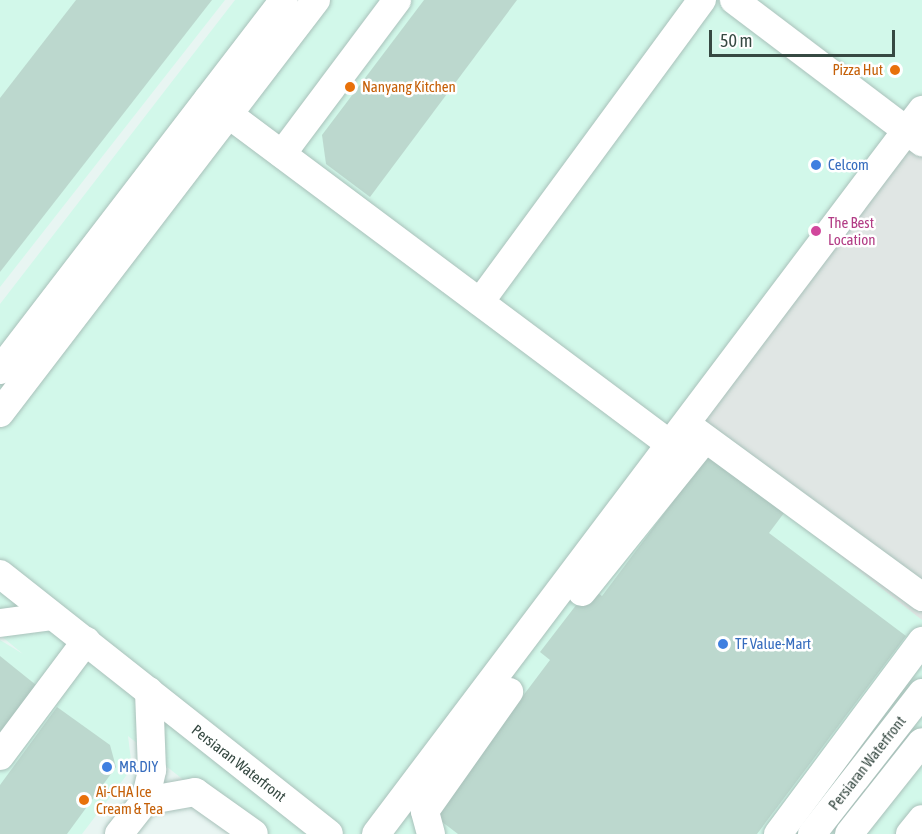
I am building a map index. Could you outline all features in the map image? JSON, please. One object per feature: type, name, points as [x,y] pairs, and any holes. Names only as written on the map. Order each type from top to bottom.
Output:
[{"type":"street","points":[[0,413],[219,106],[284,0]]},
{"type":"street","points":[[0,370],[219,106],[316,0]]},
{"type":"street","points":[[282,154],[397,0]]},
{"type":"street","points":[[480,302],[702,0]]},
{"type":"street","points":[[431,834],[425,811],[496,692],[685,434],[916,127],[735,0]]},
{"type":"street","points":[[219,106],[480,302],[685,434],[741,466],[922,597]]},
{"type":"street","points":[[376,834],[603,564],[685,434]]},
{"type":"street","name":"Persiaran Waterfront","points":[[0,574],[329,834]]},
{"type":"street","points":[[0,623],[52,616]]},
{"type":"street","points":[[0,756],[86,641]]},
{"type":"street","points":[[778,834],[922,641]]},
{"type":"street","points":[[120,834],[145,801],[152,770],[149,691]]},
{"type":"street","name":"Persiaran Waterfront","points":[[812,834],[922,693]]},
{"type":"street","name":"Persiaran Waterfront","points":[[849,834],[922,742]]},
{"type":"street","points":[[145,801],[195,792],[254,834]]},
{"type":"street","points":[[910,834],[922,819]]},
{"type":"shaded area","points":[[0,0],[225,0],[0,287]]},
{"type":"shaded area","points":[[235,0],[922,0],[922,834],[252,834],[128,736],[132,768],[82,834],[0,834],[0,640],[23,654],[0,635],[0,304]]},
{"type":"shaded area","points":[[922,130],[922,620],[689,437]]},
{"type":"building","points":[[76,0],[212,0],[0,272],[0,98]]},
{"type":"building","points":[[424,0],[517,0],[370,197],[326,164],[322,135]]},
{"type":"building","name":"TF Value-Mart","points":[[707,456],[784,513],[769,533],[906,636],[757,834],[458,834],[433,815],[550,660],[540,652],[590,587],[602,596]]},
{"type":"building","points":[[0,656],[36,685],[0,732]]},
{"type":"building","points":[[57,707],[110,745],[116,767],[67,834],[0,834],[0,785]]},
{"type":"place","name":"Pizza Hut","points":[[895,70]]},
{"type":"place","name":"Nanyang Kitchen","points":[[350,87]]},
{"type":"place","name":"Celcom","points":[[816,165]]},
{"type":"place","name":"The Best Location","points":[[816,231]]},
{"type":"place","name":"TF Value-Mart","points":[[723,644]]},
{"type":"place","name":"MR.DIY","points":[[107,767]]},
{"type":"place","name":"Ai-CHA Ice Cream & Tea","points":[[84,800]]}]
